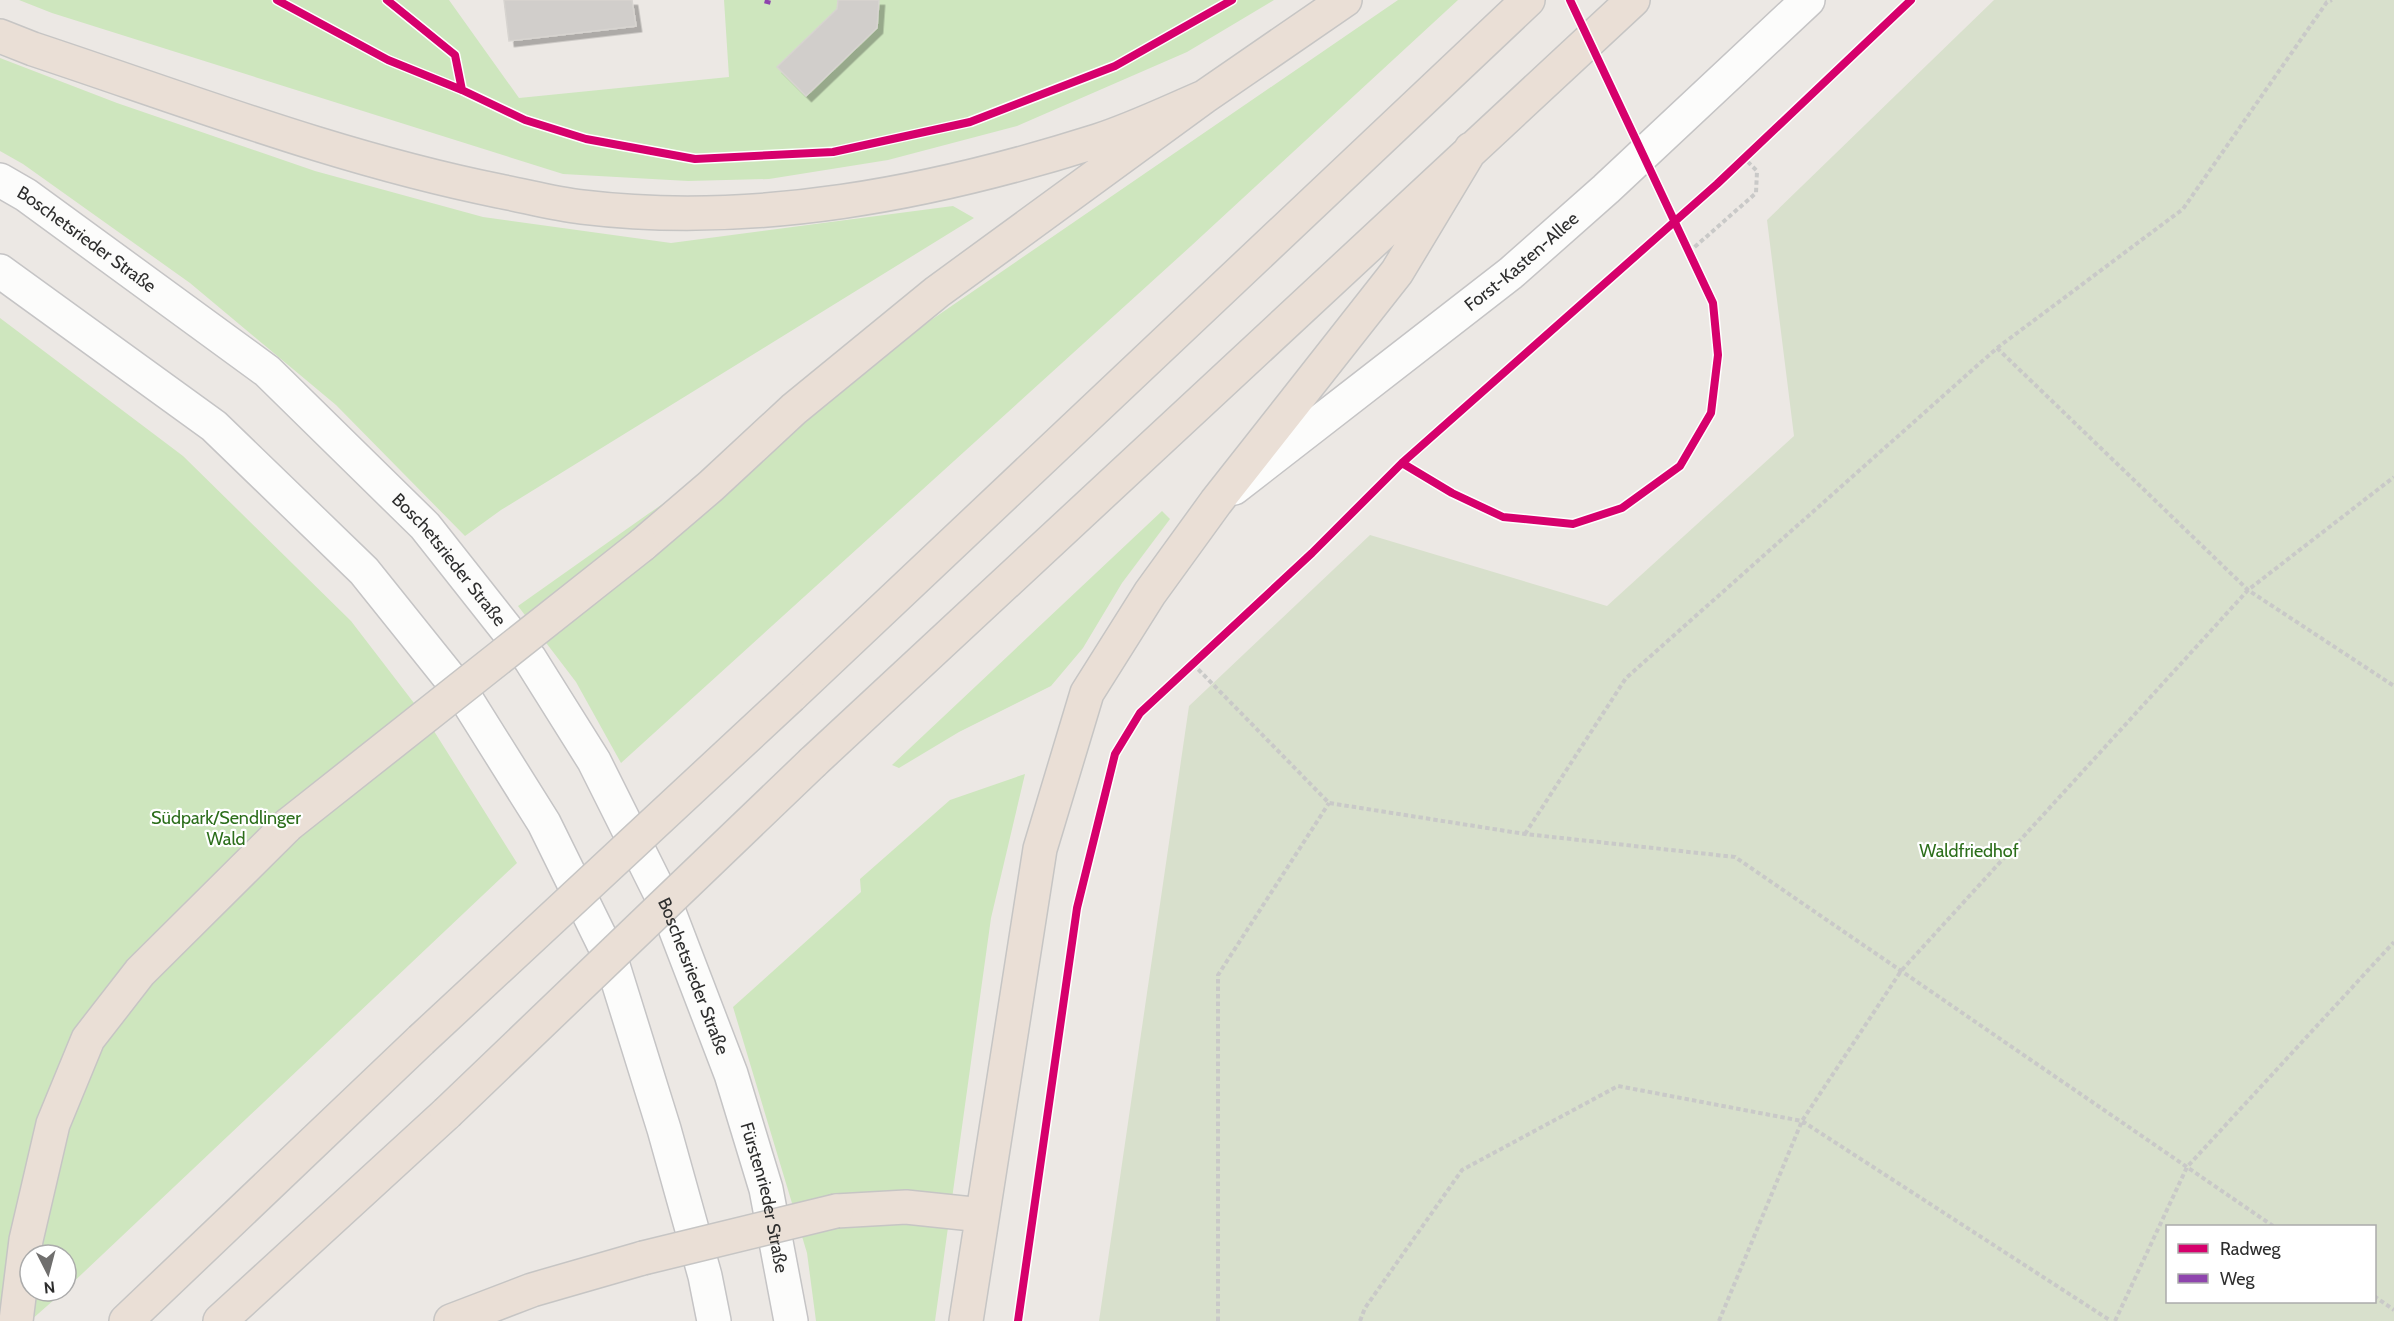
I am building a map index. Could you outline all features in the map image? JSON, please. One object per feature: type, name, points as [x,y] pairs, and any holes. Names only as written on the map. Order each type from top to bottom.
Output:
[{"type":"highway","points":[[15,1321],[26,1240],[53,1124],[88,1039],[140,972],[288,825],[642,545],[711,486],[794,409],[937,292],[1204,97],[1345,0]]},
{"type":"highway","points":[[126,1321],[421,1040],[791,696],[1528,0]]},
{"type":"highway","points":[[220,1321],[447,1113],[813,762],[1633,0]]},
{"type":"highway","points":[[0,36],[322,145],[448,180],[581,207],[683,213],[783,210],[949,182],[1100,140],[1204,97]]},
{"type":"highway","points":[[966,1321],[1040,849],[1087,693],[1150,593],[1216,502],[1397,272],[1471,149]]},
{"type":"highway","points":[[451,1321],[532,1290],[643,1258],[836,1211],[906,1207],[982,1215]]},
{"type":"main road","name":"Forst-Kasten-Allee","points":[[1216,502],[1511,273],[1606,189],[1808,0]]},
{"type":"main road","name":"Boschetsrieder Straße","points":[[0,180],[26,195],[267,371],[425,526],[530,659],[594,761],[667,907],[731,1074]]},
{"type":"main road","points":[[0,270],[214,426],[364,571],[465,697],[544,823],[611,959],[664,1129],[705,1276],[714,1321]]},
{"type":"main road","name":"Fürstenrieder Straße","points":[[731,1074],[766,1189],[791,1321]]},
{"type":"path","points":[[1525,834],[1626,678],[1997,348],[2183,209],[2327,2],[2332,0]]},
{"type":"path","points":[[1737,164],[1751,150]]},
{"type":"path","points":[[1694,262],[1687,248],[1756,193],[1757,171],[1743,157]]},
{"type":"path","points":[[1997,348],[2248,590],[2394,686]]},
{"type":"path","points":[[1719,1321],[1802,1122],[1901,971],[2248,590],[2394,477]]},
{"type":"path","points":[[1193,664],[1329,803],[1525,834],[1735,857],[2270,1225]]},
{"type":"path","points":[[1218,1321],[1218,975],[1329,803]]},
{"type":"path","points":[[1360,1321],[1365,1308],[1462,1170],[1618,1086],[1802,1122],[2113,1321],[2187,1167],[2394,942]]},
{"type":"path","points":[[2376,1297],[2394,1310]]},
{"type":"green space","points":[[19,0],[449,0],[519,98],[729,77],[724,0],[1274,0],[1187,52],[1017,126],[888,160],[769,179],[688,181],[563,174],[52,13]]},
{"type":"green space","points":[[1398,0],[1458,0],[1191,246],[621,763],[576,682],[518,606],[648,514]]},
{"type":"green space","name":"Waldfriedhof","points":[[1994,0],[2394,0],[2394,1321],[1099,1321],[1189,706],[1370,535],[1607,606],[1794,436],[1767,220]]},
{"type":"green space","points":[[0,58],[117,103],[315,171],[483,217],[671,243],[953,206],[974,218],[501,510],[465,536],[336,405],[190,283],[23,164],[0,151]]},
{"type":"green space","name":"Südpark/Sendlinger Wald","points":[[0,318],[183,456],[351,621],[427,720],[517,863],[78,1278],[78,1243],[18,1243],[18,1303],[50,1303],[30,1321],[0,1321]]},
{"type":"green space","points":[[1162,511],[1170,519],[1122,583],[1083,648],[1051,686],[959,732],[899,768],[892,765]]},
{"type":"green space","points":[[1025,774],[991,918],[935,1321],[816,1321],[807,1253],[733,1007],[861,892],[860,879],[950,800]]},
{"type":"building","points":[[504,0],[632,0],[636,26],[509,41]]},
{"type":"building","points":[[838,0],[879,0],[877,28],[806,96],[777,67],[837,9]]},
{"type":"marked path","points":[[767,4],[768,0]]},
{"type":"cycle path","points":[[277,0],[388,60],[462,90],[525,120],[586,139],[695,159],[833,152],[970,122],[1115,66],[1232,0]]},
{"type":"cycle path","points":[[387,0],[455,55],[462,90]]},
{"type":"cycle path","points":[[1402,463],[1452,493],[1503,517],[1573,524],[1622,508],[1680,466],[1711,413],[1718,355],[1713,303],[1570,0]]},
{"type":"cycle path","points":[[1018,1321],[1077,908],[1115,754],[1140,713],[1312,553],[1402,463],[1717,184],[1911,0]]}]
